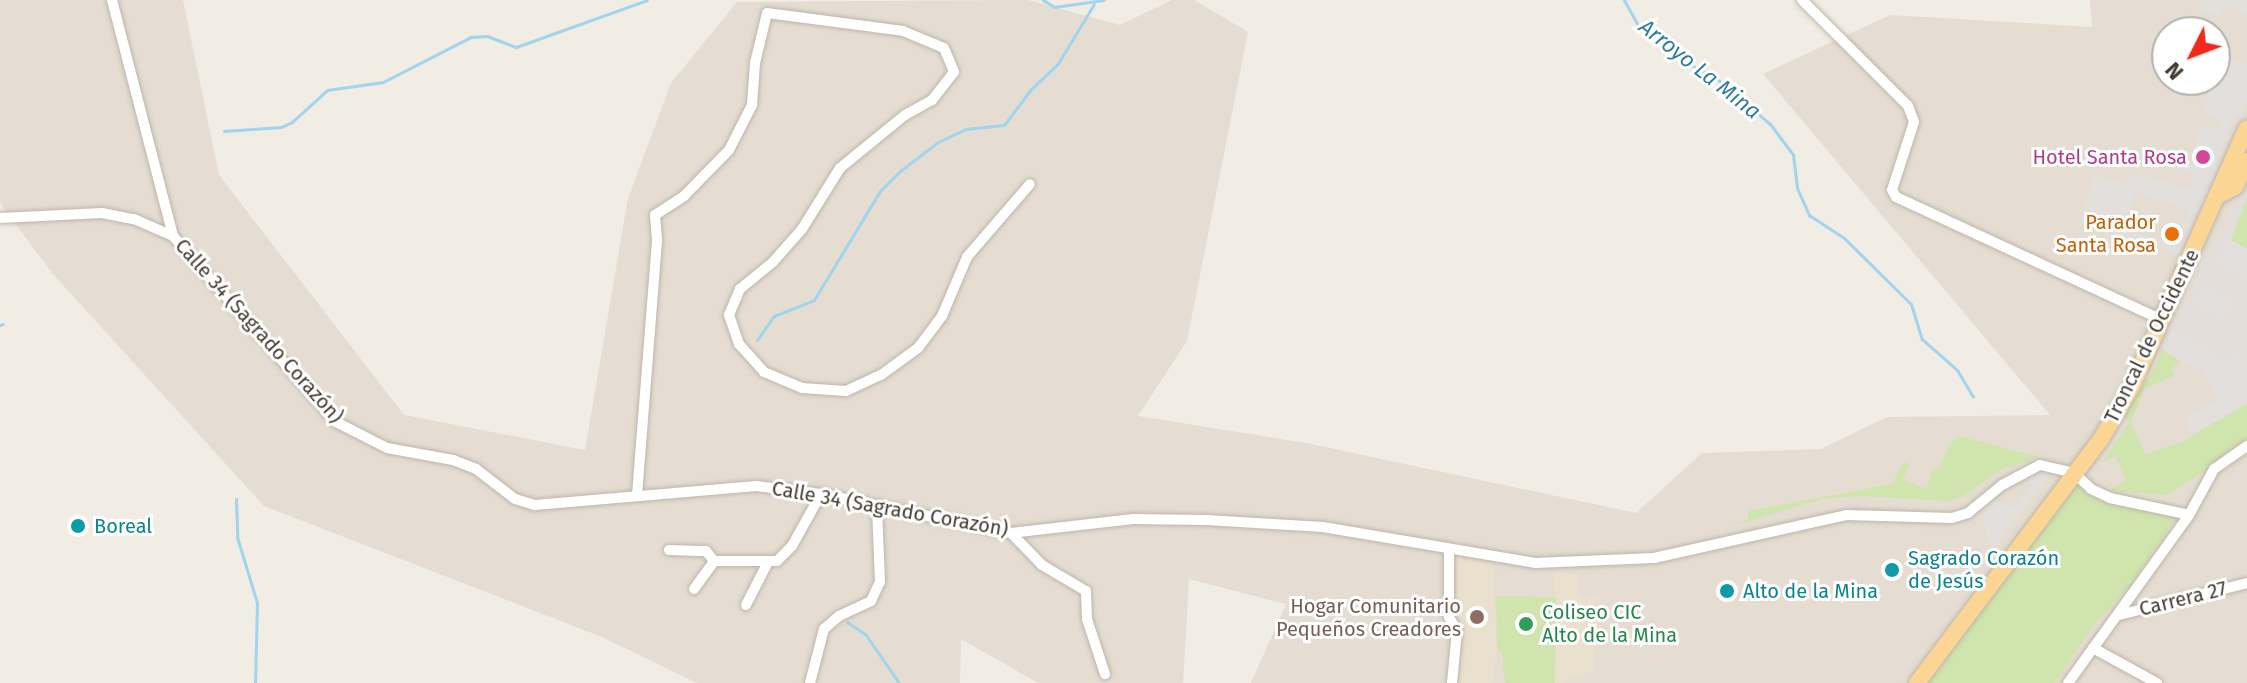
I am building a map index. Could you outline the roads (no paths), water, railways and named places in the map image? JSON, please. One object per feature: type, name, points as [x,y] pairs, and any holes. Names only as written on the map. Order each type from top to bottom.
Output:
[{"type":"main road","name":"Troncal de Occidente","points":[[1917,683],[2101,439],[2132,386],[2247,128]]},
{"type":"main road","points":[[2219,195],[2235,187],[2247,161]]},
{"type":"street","name":"Calle 34 (Sagrado Corazón)","points":[[112,0],[173,236],[336,422],[387,448],[453,460],[476,469],[515,499],[535,505],[756,486],[821,494],[877,508],[1011,533],[1133,519],[1206,520],[1323,527],[1449,551],[1535,563],[1633,561],[1703,550],[1820,518],[1846,515],[1952,518],[1968,513],[2002,485],[2040,465],[2074,473]]},
{"type":"street","points":[[1802,0],[1908,106],[1914,122],[1892,190],[1896,197],[2162,320]]},
{"type":"street","points":[[637,495],[657,239],[655,215],[684,196],[729,150],[752,105],[755,63],[767,13],[903,31],[944,48],[954,72],[932,100],[905,115],[840,168],[802,229],[773,262],[740,289],[729,315],[739,344],[764,372],[802,388],[846,391],[881,375],[918,348],[942,316],[967,257],[1030,184]]},
{"type":"street","points":[[0,218],[102,213],[134,219],[173,236]]},
{"type":"street","points":[[2068,683],[2189,515],[2214,469],[2247,446]]},
{"type":"street","points":[[2074,473],[2091,489],[2110,498],[2189,515]]},
{"type":"street","points":[[714,561],[777,561],[792,546],[821,494]]},
{"type":"street","points":[[810,683],[824,629],[839,616],[871,601],[880,582],[877,508]]},
{"type":"street","points":[[1011,533],[1042,565],[1086,591],[1087,619],[1105,674]]},
{"type":"street","points":[[669,550],[706,551],[714,561]]},
{"type":"street","points":[[1449,551],[1449,617],[1457,631],[1452,683]]},
{"type":"street","points":[[694,589],[714,561]]},
{"type":"street","points":[[746,605],[768,562]]},
{"type":"street","name":"Carrera 27","points":[[2119,615],[2247,583]]},
{"type":"street","points":[[2093,648],[2157,683]]},
{"type":"waterway","points":[[224,131],[281,127],[292,122],[327,90],[383,82],[471,37],[487,36],[516,47],[647,0]]},
{"type":"waterway","points":[[1043,0],[1054,7],[1104,0]]},
{"type":"waterway","name":"Arroyo La Mina","points":[[1624,0],[1638,25],[1686,62],[1717,79],[1770,124],[1793,155],[1797,188],[1809,215],[1844,238],[1911,304],[1922,339],[1957,370],[1973,397]]},
{"type":"waterway","points":[[757,340],[774,316],[814,300],[880,191],[900,171],[938,142],[966,129],[1004,125],[1031,89],[1057,65],[1094,4]]},
{"type":"waterway","points":[[236,499],[237,537],[257,603],[255,683]]},
{"type":"waterway","points":[[847,622],[866,635],[899,683]]},
{"type":"place","name":"Hotel Santa Rosa","points":[[2203,157]]},
{"type":"place","name":"Parador Santa Rosa","points":[[2172,234]]},
{"type":"place","name":"Boreal","points":[[78,526]]},
{"type":"place","name":"Sagrado Corazón de Jesús","points":[[1892,570]]},
{"type":"place","name":"Alto de la Mina","points":[[1727,591]]},
{"type":"place","name":"Hogar Comunitario Pequeños Creadores","points":[[1477,617]]},
{"type":"place","name":"Coliseo CIC Alto de la Mina","points":[[1526,624]]}]
